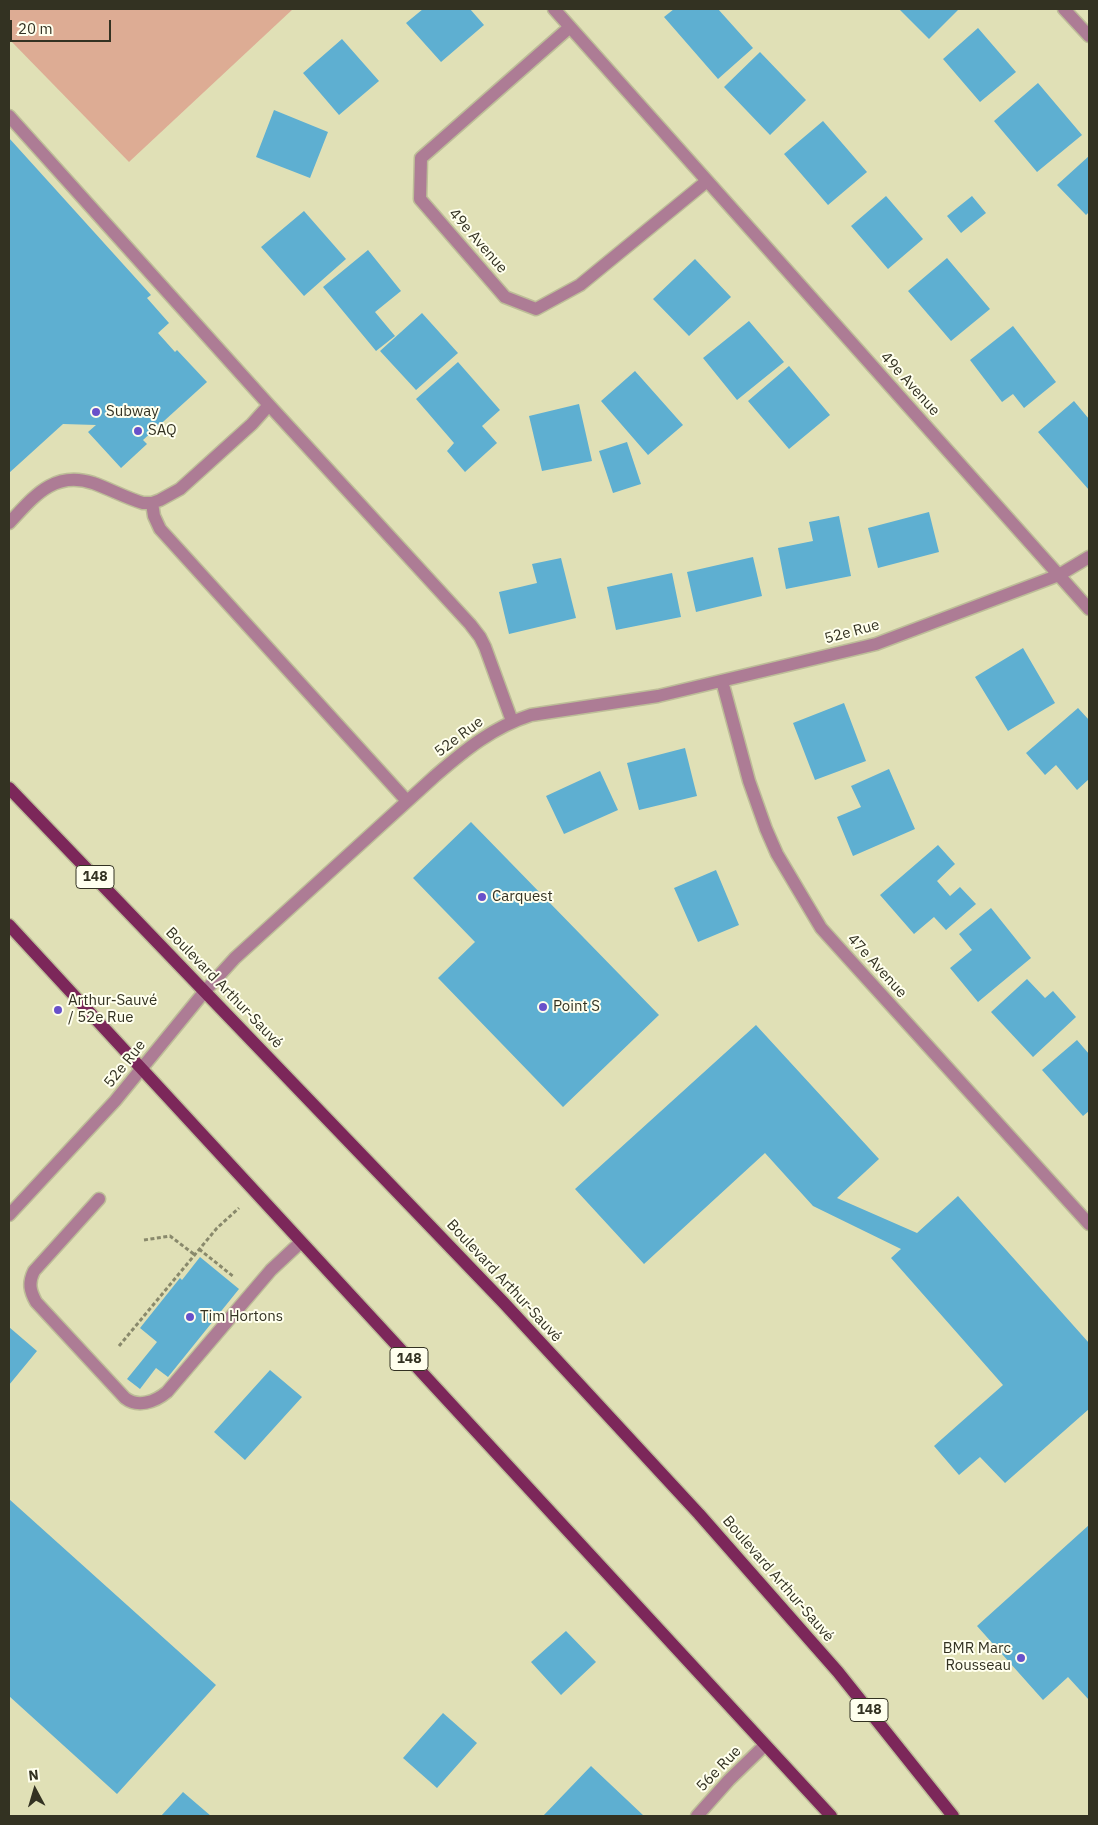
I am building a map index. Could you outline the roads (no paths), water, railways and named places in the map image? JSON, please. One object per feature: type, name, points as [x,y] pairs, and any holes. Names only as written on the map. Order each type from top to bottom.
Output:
[{"type":"main road","name":"Boulevard Arthur-Sauvé","points":[[9,788],[503,1302],[728,1546],[838,1672],[953,1815]]},
{"type":"main road","name":"148","points":[[9,925],[831,1816]]},
{"type":"street","name":"49e Avenue","points":[[554,9],[1089,609]]},
{"type":"street","points":[[1064,9],[1089,36]]},
{"type":"street","name":"49e Avenue","points":[[570,27],[421,158],[420,198],[504,297],[536,309],[580,285],[707,181]]},
{"type":"street","points":[[9,116],[269,405],[470,624],[480,637],[512,721]]},
{"type":"street","points":[[9,523],[43,489],[60,481],[81,480],[133,500],[152,503],[170,495],[252,424],[269,405]]},
{"type":"street","points":[[152,503],[154,516],[160,529],[407,801]]},
{"type":"street","name":"52e Rue","points":[[9,1215],[115,1101],[205,991],[235,958],[463,752],[497,729],[512,721],[531,715],[658,696],[876,644],[1059,575],[1089,557]]},
{"type":"street","name":"47e Avenue","points":[[722,681],[749,781],[766,829],[777,854],[821,928],[1089,1224]]},
{"type":"street","points":[[99,1199],[34,1271],[30,1285],[31,1294],[36,1302],[125,1398],[136,1403],[152,1401],[166,1392],[272,1270],[301,1242]]},
{"type":"street","name":"56e Rue","points":[[697,1816],[765,1744]]},
{"type":"place","name":"Subway","points":[[96,412]]},
{"type":"place","name":"SAQ","points":[[138,431]]},
{"type":"place","name":"Carquest","points":[[482,897]]},
{"type":"place","name":"Point S","points":[[543,1007]]},
{"type":"place","name":"Arthur-Sauvé / 52e Rue","points":[[58,1010]]},
{"type":"place","name":"Tim Hortons","points":[[190,1317]]},
{"type":"place","name":"BMR Marc Rousseau","points":[[1021,1658]]}]
